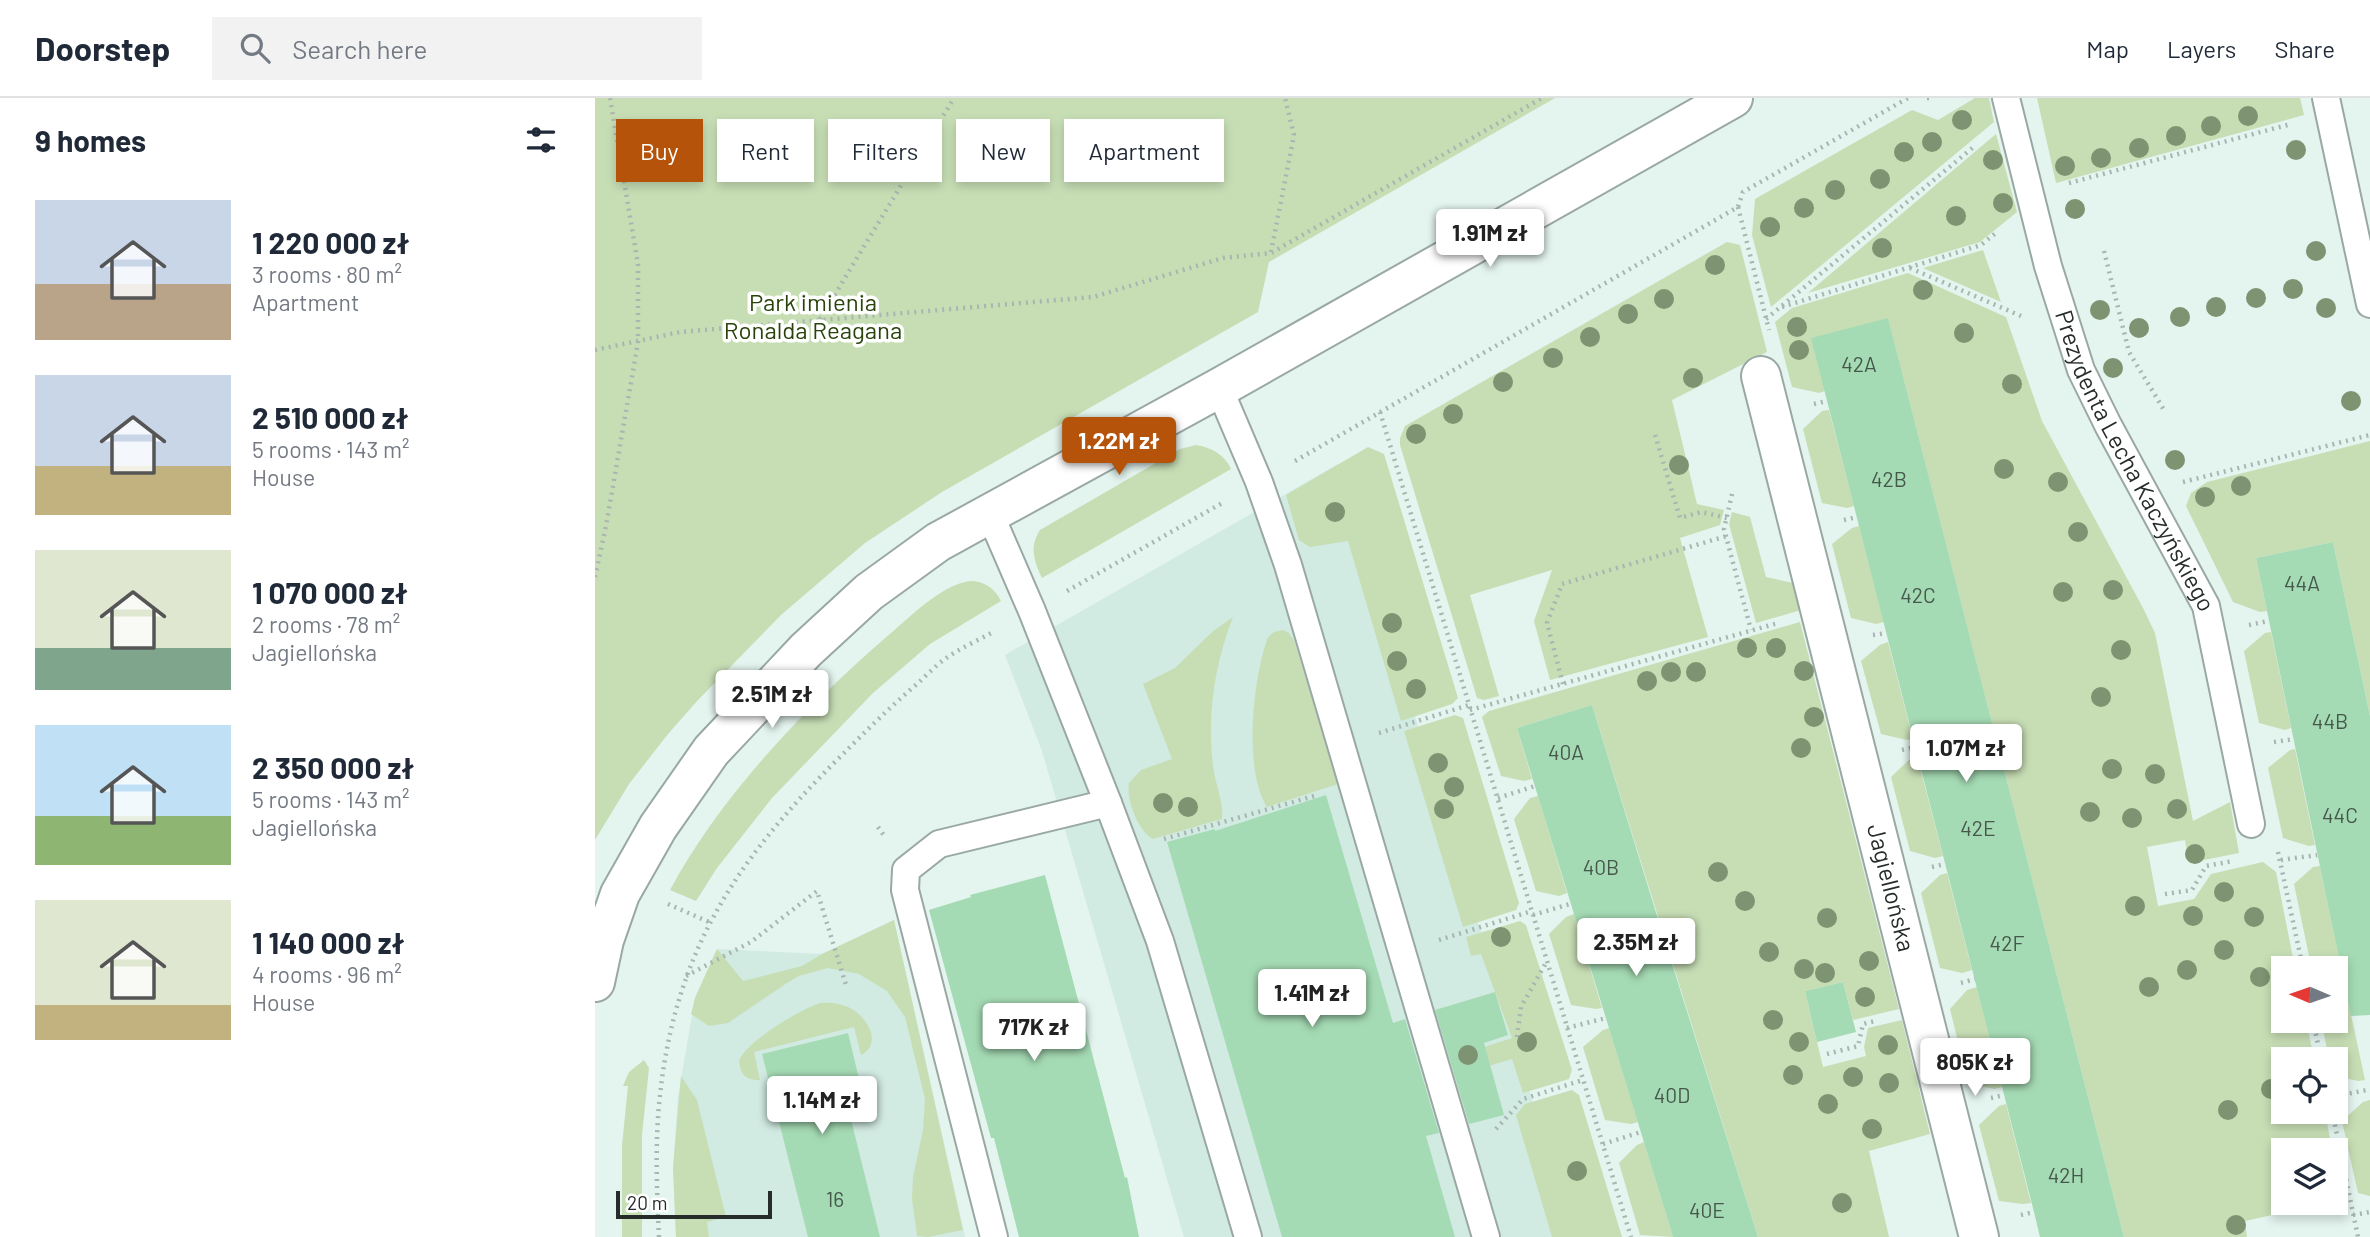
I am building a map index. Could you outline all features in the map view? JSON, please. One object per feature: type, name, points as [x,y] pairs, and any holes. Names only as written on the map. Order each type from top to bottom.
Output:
[{"type":"street","points":[[595,982],[604,940],[620,894],[657,827],[711,751],[806,650],[869,592],[938,542],[1219,388],[1733,98]]},
{"type":"street","name":"Jagiellońska","points":[[1761,376],[1979,1237]]},
{"type":"lane","points":[[2328,106],[2370,304]]},
{"type":"lane","name":"Prezydenta Lecha Kaczyńskiego","points":[[2008,107],[2031,203],[2069,333],[2093,397],[2206,606],[2251,824]]},
{"type":"lane","points":[[1219,388],[1259,482],[1288,565],[1486,1237]]},
{"type":"lane","points":[[990,514],[1032,611],[1160,942],[1248,1237]]},
{"type":"lane","points":[[993,1237],[905,890],[907,870],[939,844],[1108,803]]},
{"type":"path","points":[[595,577],[638,342],[638,264],[610,98]]},
{"type":"path","points":[[820,318],[954,98]]},
{"type":"path","points":[[1271,253],[1294,135],[1285,98]]},
{"type":"path","points":[[595,350],[680,332],[820,318],[872,317],[1093,297],[1223,258],[1271,253],[1542,98]]},
{"type":"path","points":[[1782,307],[1981,246],[2048,189],[2328,106]]},
{"type":"path","points":[[1766,319],[2008,107]]},
{"type":"path","points":[[2104,251],[2129,352],[2164,410]]},
{"type":"path","points":[[1909,267],[2003,310],[2069,333]]},
{"type":"path","points":[[2116,335],[2124,333]]},
{"type":"path","points":[[1380,412],[1631,1237]]},
{"type":"path","points":[[1655,435],[1679,518],[1701,512],[1727,517]]},
{"type":"path","points":[[2178,484],[2370,435]]},
{"type":"path","points":[[1732,494],[1724,529],[1751,630]]},
{"type":"path","points":[[1563,684],[1547,623],[1562,584],[1727,536]]},
{"type":"path","points":[[1342,745],[1469,707],[1563,684],[1821,611]]},
{"type":"path","points":[[1498,798],[1535,786]]},
{"type":"path","points":[[1167,839],[1315,796]]},
{"type":"path","points":[[2266,854],[2278,852]]},
{"type":"path","points":[[2281,860],[2317,855]]},
{"type":"path","points":[[2165,894],[2192,890],[2206,866],[2242,859]]},
{"type":"path","points":[[685,976],[751,942],[817,891],[846,985]]},
{"type":"path","points":[[1402,952],[1570,904]]},
{"type":"path","points":[[659,1237],[659,1105],[670,1032],[685,976],[709,922]]},
{"type":"path","points":[[1517,1037],[1521,1007],[1547,961]]},
{"type":"path","points":[[1567,1028],[1606,1018]]},
{"type":"path","points":[[1458,1141],[1497,1129],[1523,1099],[1583,1080]]},
{"type":"path","points":[[2348,1094],[2367,1090]]},
{"type":"path","points":[[2335,1124],[2358,1237]]},
{"type":"path","points":[[1603,1144],[1641,1132]]},
{"type":"path","points":[[2353,1215],[2370,1212]]},
{"type":"shaded area","points":[[1338,464],[1574,1237],[1184,1237],[1042,751],[1005,655]]},
{"type":"shaded area","points":[[894,920],[965,1237],[676,1237],[673,1168],[678,1097],[695,998],[717,949],[822,954]]},
{"type":"green space","name":"Park imienia Ronalda Reagana","points":[[595,98],[1555,98],[1269,262],[1258,312],[942,492],[865,543],[781,615],[698,700],[629,784],[595,840]]},
{"type":"green space","points":[[1975,98],[1989,98],[1994,122],[1771,307],[1752,235],[1755,199],[1912,110],[1938,120]]},
{"type":"green space","points":[[2037,98],[2300,98],[2304,115],[2056,183]]},
{"type":"green space","points":[[1996,134],[2017,212],[1980,242],[1808,293]]},
{"type":"green space","points":[[1727,242],[1740,245],[1767,352],[1672,400],[1697,504],[1724,510],[1720,525],[1680,538],[1708,637],[1550,680],[1534,621],[1552,570],[1470,595],[1499,696],[1484,700],[1477,698],[1400,445],[1405,426]]},
{"type":"green space","points":[[1983,250],[2001,302],[1923,268]]},
{"type":"green space","points":[[1908,273],[2006,317],[2042,421],[2155,633],[2193,821],[2230,802],[2239,853],[2189,863],[2185,840],[2147,847],[2158,906],[2194,899],[2211,874],[2263,862],[2276,872],[2293,956],[2271,956],[2271,1033],[2309,1033],[2312,1047],[2271,1047],[2271,1124],[2327,1124],[2330,1138],[2271,1138],[2272,1215],[2245,1221],[2247,1237],[2124,1237],[1888,319],[1825,391],[1819,393],[1792,387],[1775,322],[1792,308]]},
{"type":"green space","points":[[1829,410],[1854,506],[1847,508],[1822,503],[1803,429],[1822,411]]},
{"type":"green space","points":[[2370,441],[2370,716],[2333,542],[2256,558],[2267,611],[2260,612],[2233,602],[2186,506],[2191,493],[2207,482]]},
{"type":"green space","points":[[1196,445],[1217,452],[1231,469],[1042,578],[1034,554],[1040,530],[1180,449]]},
{"type":"green space","points":[[1368,447],[1384,454],[1458,698],[1452,704],[1401,721],[1348,541],[1310,547],[1299,540],[1286,495]]},
{"type":"green space","points":[[1732,512],[1750,517],[1766,577],[1802,585],[1808,608],[1756,623],[1729,524]]},
{"type":"green space","points":[[1859,526],[1884,622],[1876,624],[1851,618],[1832,544],[1852,528]]},
{"type":"green space","points":[[970,581],[989,586],[1001,601],[930,644],[873,693],[772,798],[717,868],[696,901],[670,890],[691,855],[741,785],[798,720],[860,660],[918,610],[938,594]]},
{"type":"green space","points":[[1233,617],[1221,654],[1212,709],[1211,747],[1222,819],[1153,839],[1134,814],[1129,797],[1129,783],[1141,770],[1172,759],[1143,684],[1175,668],[1212,632]]},
{"type":"green space","points":[[1800,622],[1899,1009],[1853,1020],[1843,982],[1805,991],[1823,1067],[1866,1056],[1864,1047],[1868,1028],[1902,1020],[1930,1134],[1869,1151],[1889,1237],[1758,1237],[1592,705],[1517,728],[1532,779],[1524,781],[1501,776],[1482,717],[1489,711]]},
{"type":"green space","points":[[1283,630],[1294,640],[1338,784],[1267,807],[1255,770],[1255,699],[1268,637]]},
{"type":"green space","points":[[2271,632],[2291,728],[2285,730],[2259,723],[2244,651],[2265,633]]},
{"type":"green space","points":[[1888,642],[1913,739],[1881,734],[1861,661],[1880,645]]},
{"type":"green space","points":[[1455,715],[1463,718],[1519,903],[1516,910],[1463,927],[1404,731]]},
{"type":"green space","points":[[2295,749],[2315,845],[2309,846],[2283,838],[2268,768]]},
{"type":"green space","points":[[1917,756],[1943,856],[1935,858],[1910,851],[1891,777],[1911,758]]},
{"type":"green space","points":[[1538,796],[1567,893],[1559,896],[1536,891],[1514,819],[1530,798]]},
{"type":"green space","points":[[2320,866],[2339,956],[2309,956],[2294,884],[2313,867]]},
{"type":"green space","points":[[1947,873],[1972,970],[1962,973],[1940,968],[1921,893],[1940,875]]},
{"type":"green space","points":[[1574,914],[1602,1008],[1571,1005],[1549,934],[1566,917]]},
{"type":"green space","points":[[894,920],[963,1230],[928,1237],[917,1236],[912,1199],[925,1099],[905,1017],[887,991],[859,974],[828,968],[799,976],[728,1023],[709,1026],[691,1014],[695,998],[717,949],[743,981],[802,966]]},
{"type":"green space","points":[[1520,921],[1526,925],[1572,1070],[1569,1079],[1523,1093],[1512,1059],[1468,1072],[1463,1054],[1512,1038],[1481,954],[1471,956],[1466,937]]},
{"type":"green space","points":[[1977,987],[2002,1087],[1994,1089],[1968,1083],[1950,1009],[1967,990]]},
{"type":"green space","points":[[820,1003],[845,1006],[861,1016],[872,1037],[868,1050],[861,1055],[854,1027],[754,1052],[760,1080],[745,1076],[739,1061],[743,1053],[762,1036],[788,1019]]},
{"type":"green space","points":[[2349,1005],[2365,1080],[2348,1079],[2348,1047],[2327,1047],[2324,1033],[2349,1032]]},
{"type":"green space","points":[[1609,1028],[1638,1122],[1631,1124],[1605,1120],[1583,1047]]},
{"type":"green space","points":[[644,1060],[649,1068],[642,1135],[642,1237],[622,1237],[622,1145],[628,1086],[623,1086],[629,1072]]},
{"type":"green space","points":[[681,1076],[697,1100],[726,1217],[707,1222],[709,1237],[676,1237],[673,1168]]},
{"type":"green space","points":[[1572,1090],[1579,1095],[1622,1237],[1552,1237],[1516,1115],[1525,1104]]},
{"type":"green space","points":[[2370,1100],[2370,1196],[2358,1193],[2348,1138],[2343,1124],[2348,1124],[2348,1116],[2363,1102]]},
{"type":"green space","points":[[2006,1104],[2031,1203],[1999,1201],[1979,1125],[1999,1106]]},
{"type":"green space","points":[[1644,1142],[1673,1237],[1640,1235],[1619,1163],[1637,1145]]},
{"type":"building","points":[[1888,318],[2124,1237],[2040,1237],[1811,338]]},
{"type":"building","points":[[2333,542],[2370,716],[2370,1015],[2351,1016],[2349,956],[2339,956],[2256,558]]},
{"type":"building","points":[[1592,705],[1758,1237],[1673,1237],[1517,728]]},
{"type":"building","points":[[1326,795],[1393,1023],[1405,1019],[1439,1133],[1426,1136],[1455,1237],[1282,1237],[1167,842],[1215,831]]},
{"type":"building","points":[[1045,875],[1125,1178],[1127,1177],[1139,1237],[1019,1237],[994,1138],[991,1138],[929,910],[971,897],[970,895]]},
{"type":"building","points":[[1843,982],[1856,1032],[1817,1042],[1805,991]]},
{"type":"building","points":[[1495,992],[1508,1035],[1484,1043],[1504,1115],[1469,1124],[1435,1010]]},
{"type":"building","points":[[848,1033],[862,1091],[845,1095],[880,1237],[808,1237],[762,1054]]}]
